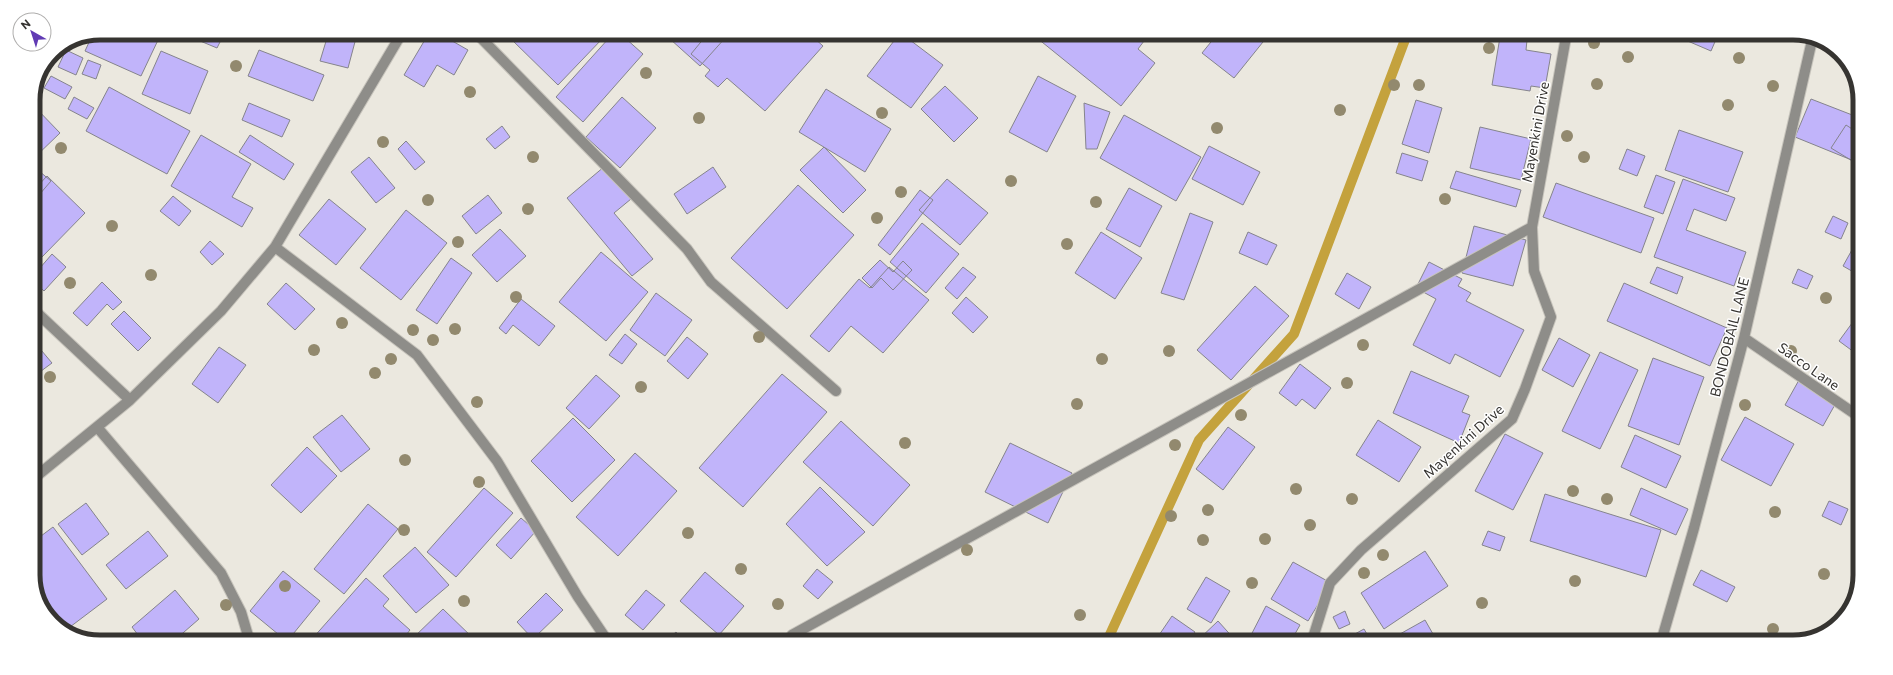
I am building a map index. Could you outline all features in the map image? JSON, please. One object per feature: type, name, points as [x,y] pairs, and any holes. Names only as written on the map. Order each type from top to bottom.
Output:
[{"type":"street","points":[[40,473],[130,400],[221,311],[275,247],[394,40]]},
{"type":"street","points":[[483,40],[687,248],[711,282],[836,392]]},
{"type":"street","name":"Mayenkini Drive","points":[[1314,635],[1330,583],[1361,550],[1512,419],[1525,389],[1551,317],[1534,271],[1532,227],[1565,40]]},
{"type":"street","name":"BONDOBAIL LANE","points":[[1663,635],[1694,528],[1744,338],[1811,43]]},
{"type":"street","points":[[794,635],[1532,227]]},
{"type":"street","points":[[275,247],[417,355],[497,461],[578,597],[605,635]]},
{"type":"street","points":[[40,316],[130,400]]},
{"type":"street","name":"Sacco Lane","points":[[1744,338],[1853,413]]},
{"type":"street","points":[[97,427],[221,573],[241,612],[248,635]]},
{"type":"building","points":[[158,40],[141,76],[85,51],[90,41]]},
{"type":"building","points":[[198,40],[221,40],[217,48]]},
{"type":"building","points":[[326,40],[355,40],[348,68],[320,61]]},
{"type":"building","points":[[425,40],[450,40],[468,50],[454,75],[437,65],[424,87],[404,75]]},
{"type":"building","points":[[512,40],[601,40],[558,85]]},
{"type":"building","points":[[607,40],[627,40],[643,54],[583,122],[556,97]]},
{"type":"building","points":[[671,40],[723,40],[700,66]]},
{"type":"building","points":[[703,40],[816,40],[823,46],[765,111],[727,78],[718,87],[705,76],[710,70],[691,54]]},
{"type":"building","points":[[895,40],[910,40],[943,65],[911,108],[867,76]]},
{"type":"building","points":[[1039,40],[1145,40],[1138,49],[1155,63],[1121,106]]},
{"type":"building","points":[[1213,40],[1265,40],[1234,78],[1202,53]]},
{"type":"building","points":[[1500,40],[1527,40],[1526,50],[1551,54],[1545,88],[1531,86],[1530,91],[1492,85]]},
{"type":"building","points":[[1685,40],[1716,40],[1711,51]]},
{"type":"building","points":[[66,50],[83,58],[76,75],[58,67]]},
{"type":"building","points":[[259,50],[324,75],[313,101],[248,76]]},
{"type":"building","points":[[161,51],[208,71],[190,114],[142,94]]},
{"type":"building","points":[[88,60],[101,65],[96,79],[82,74]]},
{"type":"building","points":[[51,76],[72,87],[65,99],[44,88]]},
{"type":"building","points":[[1038,76],[1076,96],[1047,152],[1009,132]]},
{"type":"building","points":[[945,86],[978,118],[954,142],[921,109]]},
{"type":"building","points":[[109,87],[190,131],[167,174],[86,131]]},
{"type":"building","points":[[826,89],[891,129],[865,172],[799,132]]},
{"type":"building","points":[[74,97],[94,108],[87,119],[68,109]]},
{"type":"building","points":[[622,97],[656,128],[620,168],[586,137]]},
{"type":"building","points":[[1811,99],[1853,115],[1853,161],[1795,137]]},
{"type":"building","points":[[1416,100],[1442,108],[1429,153],[1402,144]]},
{"type":"building","points":[[249,103],[290,120],[282,137],[242,120]]},
{"type":"building","points":[[1084,103],[1110,112],[1097,149],[1086,149]]},
{"type":"building","points":[[40,112],[60,133],[40,152]]},
{"type":"building","points":[[1124,115],[1201,157],[1176,201],[1100,158]]},
{"type":"building","points":[[1846,125],[1853,130],[1853,161],[1831,148]]},
{"type":"building","points":[[502,126],[510,137],[495,149],[486,139]]},
{"type":"building","points":[[1480,127],[1531,139],[1521,180],[1470,168]]},
{"type":"building","points":[[1679,130],[1743,152],[1728,192],[1665,170]]},
{"type":"building","points":[[201,135],[251,164],[232,197],[253,208],[242,227],[171,186]]},
{"type":"building","points":[[250,135],[294,164],[284,180],[239,152]]},
{"type":"building","points":[[406,141],[425,162],[415,170],[398,149]]},
{"type":"building","points":[[1209,146],[1260,172],[1243,205],[1192,179]]},
{"type":"building","points":[[824,147],[866,190],[843,213],[800,170]]},
{"type":"building","points":[[1627,149],[1645,156],[1637,176],[1619,169]]},
{"type":"building","points":[[1402,153],[1428,161],[1422,181],[1396,173]]},
{"type":"building","points":[[369,157],[395,188],[376,203],[351,172]]},
{"type":"building","points":[[605,166],[631,199],[614,213],[653,259],[632,276],[567,198]]},
{"type":"building","points":[[713,167],[726,187],[687,214],[674,194]]},
{"type":"building","points":[[1456,171],[1521,190],[1516,207],[1450,188]]},
{"type":"building","points":[[40,172],[51,181],[40,194]]},
{"type":"building","points":[[1656,175],[1675,182],[1663,214],[1644,207]]},
{"type":"building","points":[[47,176],[85,213],[42,257],[40,255],[40,184]]},
{"type":"building","points":[[947,179],[988,213],[960,245],[919,210]]},
{"type":"building","points":[[1683,179],[1735,198],[1726,221],[1694,209],[1686,230],[1746,252],[1734,286],[1654,257]]},
{"type":"building","points":[[1556,183],[1654,218],[1641,253],[1543,217]]},
{"type":"building","points":[[798,185],[854,235],[787,309],[731,258]]},
{"type":"building","points":[[1129,188],[1162,206],[1140,247],[1106,229]]},
{"type":"building","points":[[920,190],[933,200],[890,255],[878,245]]},
{"type":"building","points":[[488,195],[502,213],[476,234],[462,216]]},
{"type":"building","points":[[173,196],[191,211],[179,226],[160,211]]},
{"type":"building","points":[[329,199],[366,229],[336,265],[299,235]]},
{"type":"building","points":[[406,210],[447,243],[401,300],[360,268]]},
{"type":"building","points":[[1190,213],[1213,222],[1184,300],[1161,293]]},
{"type":"building","points":[[1833,216],[1848,223],[1841,239],[1825,232]]},
{"type":"building","points":[[922,223],[959,254],[926,293],[890,262]]},
{"type":"building","points":[[1474,226],[1526,240],[1513,286],[1462,273]]},
{"type":"building","points":[[500,229],[526,256],[497,282],[472,255]]},
{"type":"building","points":[[1101,232],[1142,258],[1115,299],[1075,273]]},
{"type":"building","points":[[1248,232],[1277,245],[1267,265],[1239,253]]},
{"type":"building","points":[[210,241],[224,254],[212,265],[200,252]]},
{"type":"building","points":[[1853,248],[1853,272],[1843,266]]},
{"type":"building","points":[[601,252],[648,292],[606,341],[559,302]]},
{"type":"building","points":[[52,254],[66,267],[44,291],[40,287],[40,268]]},
{"type":"building","points":[[451,258],[472,273],[437,324],[416,310]]},
{"type":"building","points":[[880,260],[893,272],[903,261],[912,270],[893,290],[881,278],[872,288],[862,278]]},
{"type":"building","points":[[1429,262],[1462,279],[1458,286],[1471,293],[1466,301],[1524,330],[1500,377],[1455,354],[1450,364],[1413,345],[1436,299],[1416,288]]},
{"type":"building","points":[[889,267],[929,300],[883,353],[851,326],[829,352],[810,336],[859,279],[870,288]]},
{"type":"building","points":[[963,267],[976,277],[957,299],[945,288]]},
{"type":"building","points":[[1657,267],[1683,277],[1677,294],[1650,283]]},
{"type":"building","points":[[1798,269],[1813,276],[1807,289],[1792,283]]},
{"type":"building","points":[[1347,273],[1371,287],[1359,309],[1335,294]]},
{"type":"building","points":[[102,282],[122,302],[113,310],[107,304],[87,326],[73,313]]},
{"type":"building","points":[[286,283],[315,309],[295,330],[267,304]]},
{"type":"building","points":[[1624,283],[1727,328],[1710,366],[1607,321]]},
{"type":"building","points":[[1255,286],[1289,316],[1231,380],[1197,350]]},
{"type":"building","points":[[656,293],[692,320],[665,356],[630,330]]},
{"type":"building","points":[[966,297],[988,317],[973,333],[952,313]]},
{"type":"building","points":[[521,299],[555,326],[539,346],[513,325],[506,334],[499,328]]},
{"type":"building","points":[[124,311],[151,338],[138,351],[111,324]]},
{"type":"building","points":[[1853,322],[1853,351],[1839,341]]},
{"type":"building","points":[[625,334],[637,344],[622,364],[609,355]]},
{"type":"building","points":[[687,337],[708,354],[688,379],[667,361]]},
{"type":"building","points":[[1559,338],[1590,355],[1573,387],[1542,370]]},
{"type":"building","points":[[219,347],[246,365],[218,403],[192,384]]},
{"type":"building","points":[[40,349],[52,363],[40,372]]},
{"type":"building","points":[[1600,352],[1638,370],[1600,449],[1562,431]]},
{"type":"building","points":[[1653,358],[1704,377],[1679,445],[1628,426]]},
{"type":"building","points":[[1300,364],[1331,388],[1315,409],[1302,399],[1296,406],[1279,393]]},
{"type":"building","points":[[1411,371],[1469,396],[1462,412],[1470,415],[1459,443],[1393,413]]},
{"type":"building","points":[[782,374],[827,412],[743,507],[699,468]]},
{"type":"building","points":[[596,375],[620,396],[589,429],[566,408]]},
{"type":"building","points":[[1799,380],[1837,401],[1823,426],[1785,405]]},
{"type":"building","points":[[342,415],[370,449],[341,472],[313,437]]},
{"type":"building","points":[[1745,417],[1794,444],[1771,486],[1721,460]]},
{"type":"building","points":[[573,418],[615,460],[572,502],[531,461]]},
{"type":"building","points":[[1378,420],[1421,447],[1399,482],[1356,455]]},
{"type":"building","points":[[841,421],[910,485],[873,526],[803,462]]},
{"type":"building","points":[[1228,427],[1255,447],[1223,490],[1196,469]]},
{"type":"building","points":[[1505,434],[1543,453],[1513,510],[1475,491]]},
{"type":"building","points":[[1635,435],[1681,456],[1666,488],[1621,467]]},
{"type":"building","points":[[1010,443],[1072,473],[1048,523],[985,492]]},
{"type":"building","points":[[307,447],[337,476],[301,513],[271,485]]},
{"type":"building","points":[[635,453],[677,491],[618,556],[576,517]]},
{"type":"building","points":[[820,487],[865,532],[827,566],[786,524]]},
{"type":"building","points":[[484,488],[513,513],[456,577],[427,552]]},
{"type":"building","points":[[1641,488],[1688,509],[1676,535],[1630,515]]},
{"type":"building","points":[[1545,494],[1661,530],[1646,577],[1530,541]]},
{"type":"building","points":[[1829,501],[1848,509],[1841,525],[1822,516]]},
{"type":"building","points":[[86,503],[109,534],[82,555],[58,524]]},
{"type":"building","points":[[368,504],[398,529],[344,594],[314,569]]},
{"type":"building","points":[[521,518],[536,531],[511,559],[496,545]]},
{"type":"building","points":[[53,527],[107,599],[70,627],[57,618],[52,612],[41,587],[40,537]]},
{"type":"building","points":[[148,531],[168,556],[126,589],[106,565]]},
{"type":"building","points":[[1488,531],[1505,537],[1500,551],[1482,545]]},
{"type":"building","points":[[415,547],[449,585],[416,613],[383,576]]},
{"type":"building","points":[[1425,551],[1448,586],[1384,629],[1361,593]]},
{"type":"building","points":[[1293,562],[1331,583],[1308,621],[1271,599]]},
{"type":"building","points":[[817,569],[833,582],[818,599],[803,586]]},
{"type":"building","points":[[1701,570],[1735,587],[1727,602],[1693,585]]},
{"type":"building","points":[[283,571],[320,601],[292,635],[279,635],[250,611]]},
{"type":"building","points":[[705,572],[744,606],[719,635],[680,601]]},
{"type":"building","points":[[1206,577],[1230,591],[1211,623],[1187,609]]},
{"type":"building","points":[[366,578],[389,599],[383,606],[410,630],[406,635],[316,635]]},
{"type":"building","points":[[175,590],[199,619],[181,635],[138,635],[132,627]]},
{"type":"building","points":[[646,590],[665,605],[643,630],[625,615]]},
{"type":"building","points":[[546,593],[563,610],[537,635],[529,635],[517,622]]},
{"type":"building","points":[[1266,606],[1300,625],[1294,635],[1251,635]]},
{"type":"building","points":[[443,609],[470,635],[416,635]]},
{"type":"building","points":[[1345,611],[1350,624],[1339,629],[1333,617]]},
{"type":"building","points":[[1172,616],[1195,632],[1193,635],[1159,635]]},
{"type":"building","points":[[1425,620],[1434,635],[1398,635]]},
{"type":"building","points":[[1218,621],[1231,635],[1203,635]]},
{"type":"building","points":[[1364,629],[1368,635],[1353,635]]},
{"type":"waterway","points":[[1110,635],[1199,440],[1294,334],[1405,40]]}]
